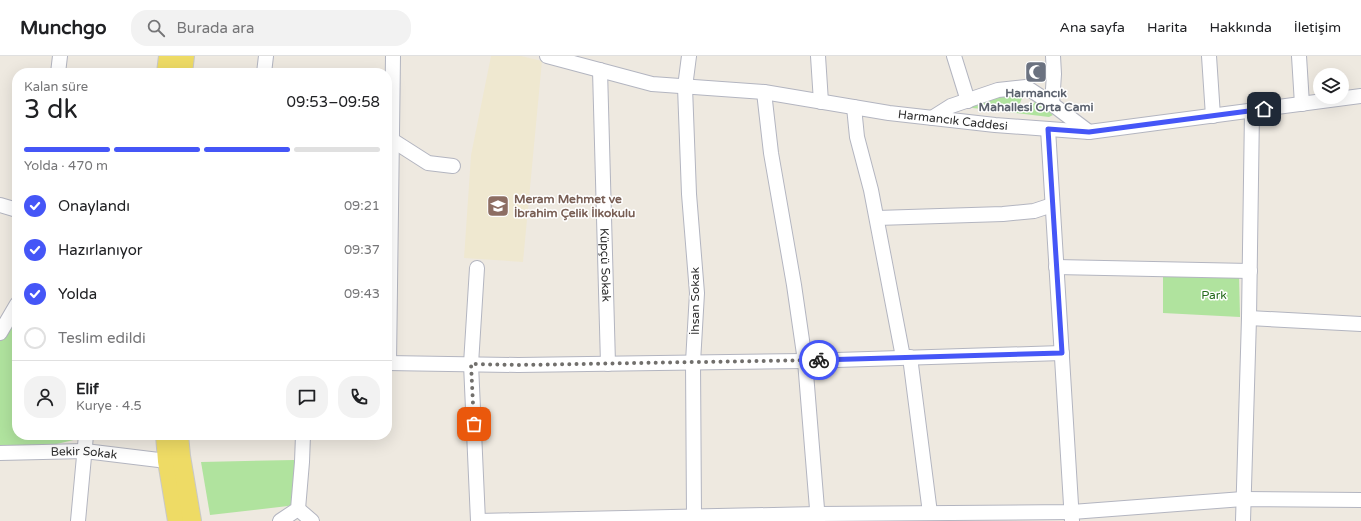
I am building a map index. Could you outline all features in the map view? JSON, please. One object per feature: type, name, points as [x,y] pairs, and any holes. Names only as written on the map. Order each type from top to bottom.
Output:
[{"type":"main road","points":[[167,68],[168,56]]},
{"type":"main road","points":[[184,68],[185,56]]},
{"type":"main road","points":[[165,440],[176,521]]},
{"type":"main road","points":[[179,440],[192,521]]},
{"type":"street","points":[[59,68],[60,56]]},
{"type":"street","points":[[265,68],[266,56]]},
{"type":"street","points":[[393,56],[392,140],[428,163],[453,166]]},
{"type":"street","name":"Harmancık Caddesi","points":[[547,56],[652,84],[764,92],[932,118],[1089,132],[1361,96]]},
{"type":"street","name":"İhsan Sokak","points":[[689,56],[685,86],[689,194],[697,293],[694,362],[694,517]]},
{"type":"street","points":[[818,56],[821,102]]},
{"type":"street","points":[[954,56],[968,100]]},
{"type":"street","points":[[1052,104],[1054,74],[1053,56]]},
{"type":"street","points":[[1209,56],[1212,116]]},
{"type":"street","points":[[1299,56],[1302,104]]},
{"type":"street","name":"Küpçü Sokak","points":[[600,70],[608,364]]},
{"type":"street","points":[[932,118],[951,106],[998,90],[1026,87],[1052,104],[1089,132]]},
{"type":"street","points":[[764,92],[771,153],[794,285],[805,361],[818,517]]},
{"type":"street","points":[[854,107],[858,136],[907,357],[930,513]]},
{"type":"street","points":[[1243,521],[1249,318],[1252,111]]},
{"type":"street","points":[[1048,129],[1072,516]]},
{"type":"street","points":[[0,205],[12,209]]},
{"type":"street","points":[[877,218],[1003,214],[1034,211],[1052,205]]},
{"type":"street","points":[[1056,267],[1250,271]]},
{"type":"street","points":[[477,268],[471,364],[478,521],[694,517],[818,517],[930,513],[1072,516],[1243,499],[1361,500]]},
{"type":"street","points":[[0,333],[12,313]]},
{"type":"street","points":[[1249,318],[1361,324]]},
{"type":"street","points":[[392,363],[608,364],[805,361],[1062,353]]},
{"type":"street","points":[[78,521],[86,440]]},
{"type":"street","points":[[298,509],[303,440]]},
{"type":"street","name":"Bekir Sokak","points":[[0,453],[85,452],[167,461]]},
{"type":"street","points":[[280,521],[298,509]]},
{"type":"street","points":[[298,509],[312,521]]},
{"type":"shaded area","name":"Meram Mehmet ve İbrahim Çelik İlkokulu","points":[[491,56],[521,56],[542,61],[523,262],[464,258],[471,155]]},
{"type":"green space","points":[[1010,92],[1024,93],[1020,103],[1030,109],[1036,100],[1053,115],[1049,117],[964,107]]},
{"type":"green space","name":"Park","points":[[1163,274],[1239,274],[1240,317],[1163,313]]},
{"type":"green space","points":[[12,323],[12,440],[74,440],[44,447],[0,446],[0,341]]},
{"type":"green space","points":[[294,460],[294,503],[288,506],[210,515],[201,462]]},
{"type":"way so far","points":[[474,424],[471,364],[518,365],[819,360]]},
{"type":"place","name":"Harmancık Mahallesi Orta Cami","points":[[1036,72]]},
{"type":"place","name":"Meram Mehmet ve İbrahim Çelik İlkokulu","points":[[498,206]]},
{"type":"route","points":[[819,360],[1062,353],[1048,129],[1089,132],[1264,109]]}]
